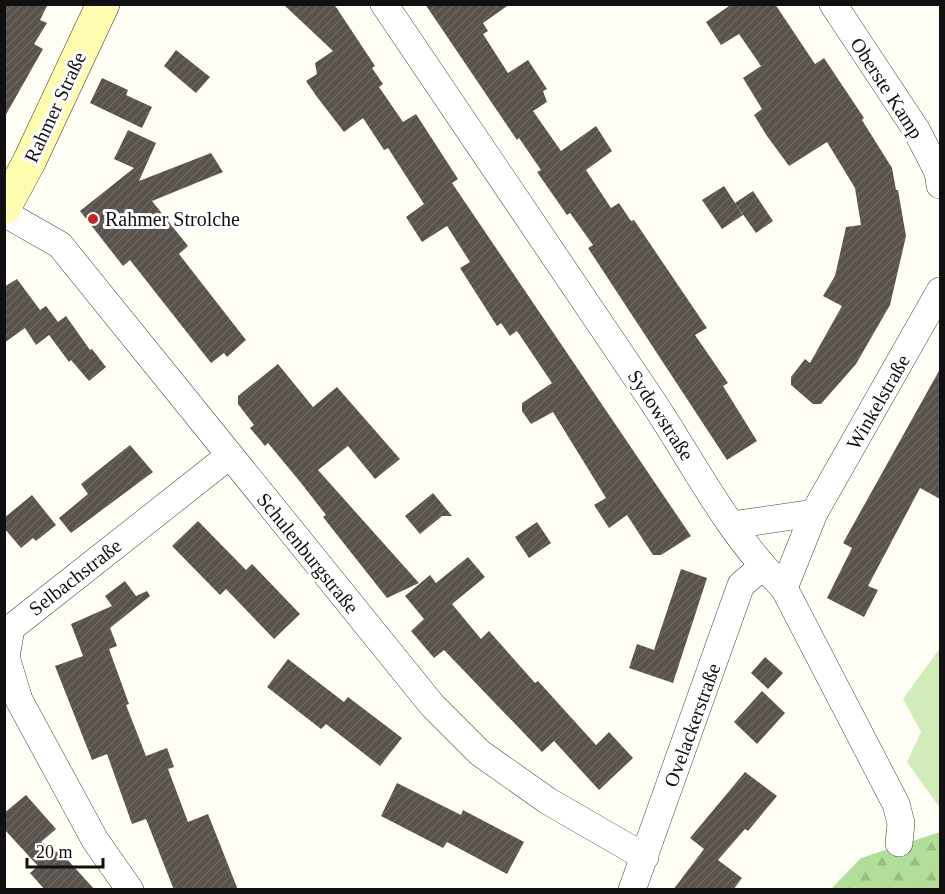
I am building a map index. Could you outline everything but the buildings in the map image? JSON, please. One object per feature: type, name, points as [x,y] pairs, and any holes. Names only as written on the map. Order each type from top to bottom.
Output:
[{"type":"main road","name":"Rahmer Straße","points":[[4,208],[34,152],[103,4]]},
{"type":"street","name":"Sydowstraße","points":[[384,4],[653,403],[732,525],[762,567],[784,588],[896,804],[901,823],[899,843]]},
{"type":"street","name":"Oberste Kamp","points":[[833,4],[917,131],[940,177]]},
{"type":"street","name":"Schulenburgstraße","points":[[4,213],[60,245],[432,705],[480,753],[548,801],[645,856]]},
{"type":"street","name":"Winkelstraße","points":[[784,588],[814,513],[940,291]]},
{"type":"street","name":"Selbachstraße","points":[[130,890],[95,840],[19,700],[6,657],[11,628],[229,456]]},
{"type":"street","points":[[732,525],[814,513]]},
{"type":"street","name":"Ovelackerstraße","points":[[632,890],[741,585],[762,567]]},
{"type":"green space","points":[[940,648],[940,808],[907,762],[921,732],[903,699]]},
{"type":"green space","points":[[940,832],[940,889],[830,890],[861,858]]},
{"type":"place","name":"Rahmer Strolche","points":[[93,219]]}]
